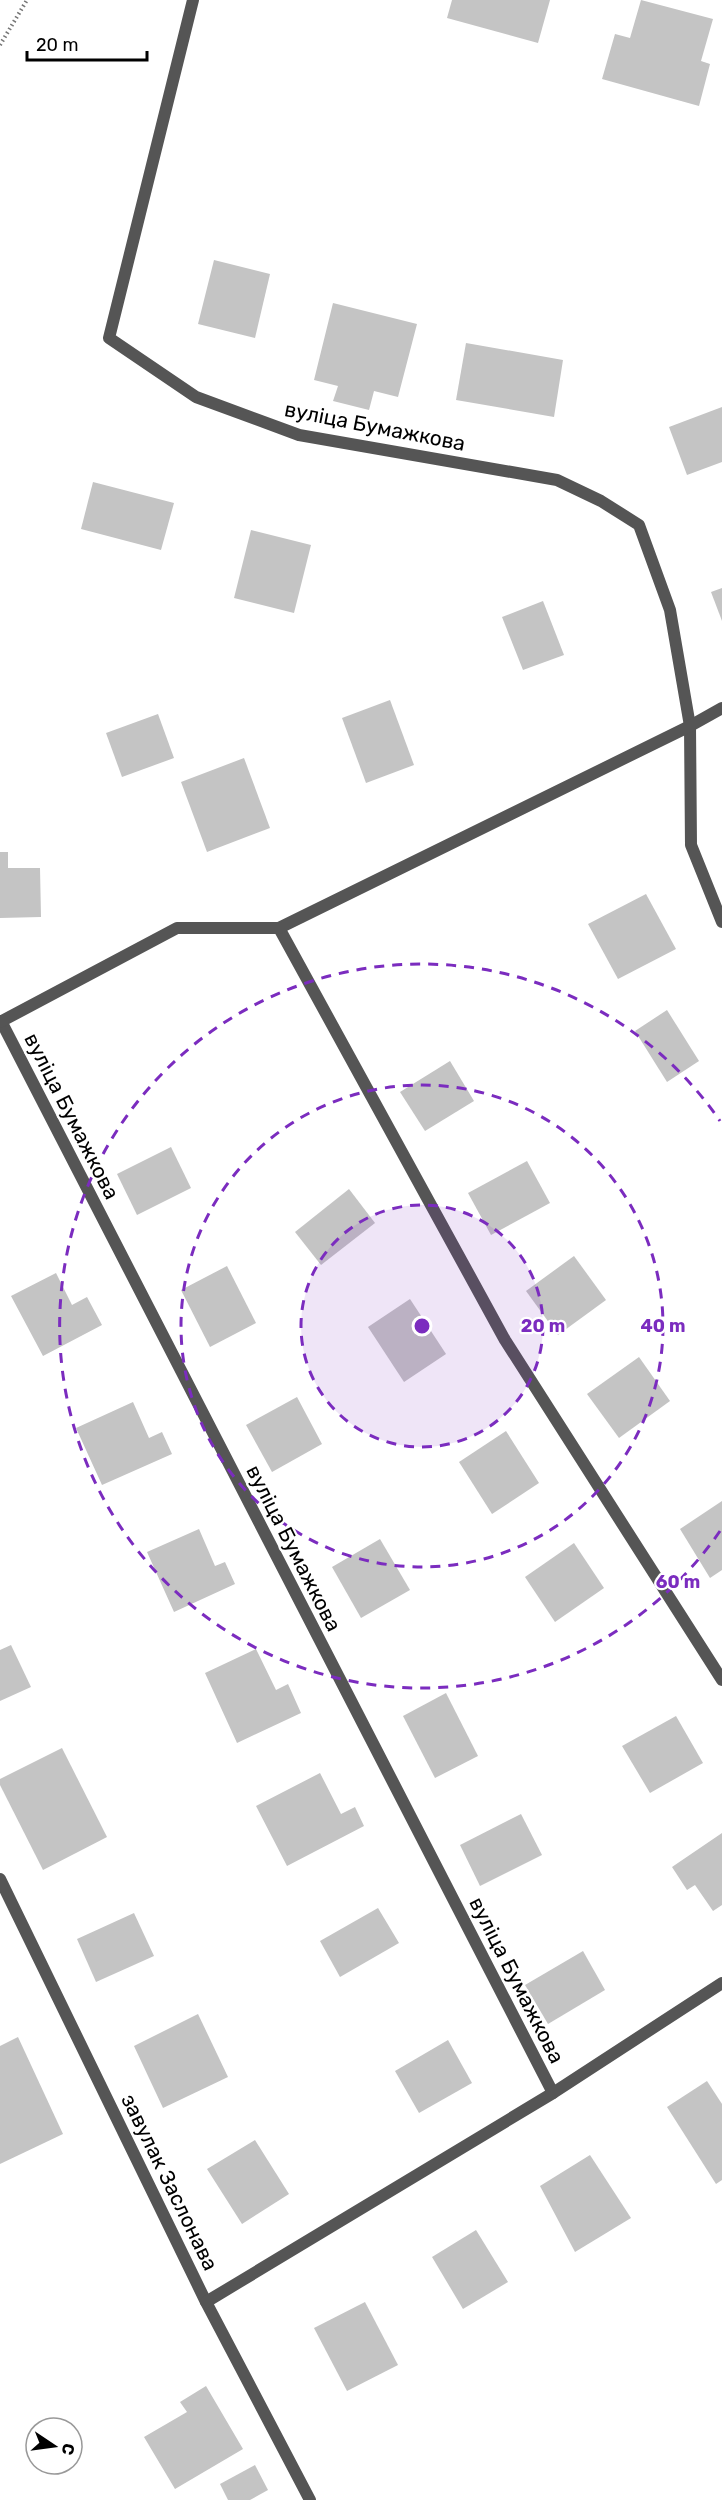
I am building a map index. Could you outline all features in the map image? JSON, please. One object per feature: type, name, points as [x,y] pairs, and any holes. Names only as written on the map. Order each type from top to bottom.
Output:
[{"type":"street","name":"вуліца Бумажкова","points":[[194,0],[109,338],[196,397],[299,435],[556,480],[601,501],[639,525],[670,610],[690,726],[691,845],[722,922]]},
{"type":"street","name":"вуліца Бумажкова","points":[[554,2093],[0,1022],[177,928],[279,928],[690,726],[722,708]]},
{"type":"street","points":[[279,928],[506,1340],[722,1680]]},
{"type":"street","name":"завулак Заслонава","points":[[0,1879],[206,2302],[310,2500]]},
{"type":"street","name":"вуліца Бумажкова","points":[[206,2302],[554,2093],[722,1983]]},
{"type":"path","points":[[0,45],[27,0]]},
{"type":"building","points":[[452,0],[550,0],[538,43],[447,18]]},
{"type":"building","points":[[641,0],[713,19],[701,61],[710,64],[699,106],[602,79],[615,34],[630,38]]},
{"type":"building","points":[[214,260],[270,274],[255,338],[198,324]]},
{"type":"building","points":[[333,303],[417,324],[398,397],[374,391],[369,410],[333,401],[338,386],[314,380]]},
{"type":"building","points":[[466,343],[563,360],[554,417],[456,400]]},
{"type":"building","points":[[722,407],[722,462],[687,475],[669,427]]},
{"type":"building","points":[[93,482],[174,503],[161,550],[81,529]]},
{"type":"building","points":[[251,530],[311,545],[294,613],[234,598]]},
{"type":"building","points":[[722,588],[722,621],[711,592]]},
{"type":"building","points":[[543,601],[564,655],[523,670],[502,617]]},
{"type":"building","points":[[390,700],[414,765],[366,783],[342,718]]},
{"type":"building","points":[[158,714],[174,758],[122,777],[106,733]]},
{"type":"building","points":[[244,758],[270,828],[207,852],[181,782]]},
{"type":"building","points":[[0,852],[8,852],[8,868],[40,868],[41,917],[0,918]]},
{"type":"building","points":[[646,894],[676,949],[618,979],[588,924]]},
{"type":"building","points":[[667,1010],[699,1061],[667,1082],[635,1031]]},
{"type":"building","points":[[450,1061],[474,1101],[425,1131],[400,1092]]},
{"type":"building","points":[[171,1147],[191,1188],[137,1215],[117,1174]]},
{"type":"building","points":[[527,1161],[550,1203],[491,1235],[468,1193]]},
{"type":"building","points":[[349,1189],[375,1223],[321,1265],[295,1232]]},
{"type":"building","points":[[574,1256],[606,1300],[558,1335],[526,1291]]},
{"type":"building","points":[[227,1266],[256,1323],[210,1347],[181,1290]]},
{"type":"building","points":[[56,1273],[72,1305],[87,1297],[102,1325],[43,1356],[11,1296]]},
{"type":"building","points":[[410,1299],[446,1354],[404,1382],[368,1327]]},
{"type":"building","points":[[639,1357],[670,1401],[619,1438],[587,1394]]},
{"type":"building","points":[[297,1397],[322,1444],[272,1472],[246,1425]]},
{"type":"building","points":[[133,1402],[149,1438],[162,1432],[172,1454],[102,1485],[76,1428]]},
{"type":"building","points":[[506,1431],[539,1483],[492,1514],[459,1462]]},
{"type":"building","points":[[722,1501],[722,1570],[710,1578],[680,1529]]},
{"type":"building","points":[[199,1529],[215,1566],[225,1562],[235,1584],[174,1612],[147,1552]]},
{"type":"building","points":[[380,1539],[410,1590],[361,1618],[332,1567]]},
{"type":"building","points":[[574,1543],[604,1588],[555,1622],[525,1577]]},
{"type":"building","points":[[11,1645],[31,1687],[0,1701],[0,1650]]},
{"type":"building","points":[[256,1649],[276,1690],[288,1684],[301,1713],[237,1743],[205,1673]]},
{"type":"building","points":[[446,1693],[478,1756],[435,1778],[403,1716]]},
{"type":"building","points":[[676,1716],[703,1763],[650,1793],[622,1746]]},
{"type":"building","points":[[62,1748],[107,1837],[43,1870],[0,1785],[0,1779]]},
{"type":"building","points":[[320,1773],[341,1814],[355,1807],[364,1826],[287,1866],[256,1806]]},
{"type":"building","points":[[521,1814],[542,1855],[480,1886],[460,1845]]},
{"type":"building","points":[[722,1833],[722,1905],[713,1911],[695,1885],[687,1890],[672,1867]]},
{"type":"building","points":[[378,1908],[399,1943],[340,1977],[320,1941]]},
{"type":"building","points":[[134,1913],[154,1956],[96,1982],[77,1939]]},
{"type":"building","points":[[583,1951],[605,1990],[548,2024],[525,1985]]},
{"type":"building","points":[[198,2014],[228,2077],[163,2108],[134,2046]]},
{"type":"building","points":[[18,2037],[63,2134],[0,2164],[0,2046]]},
{"type":"building","points":[[448,2040],[472,2083],[419,2113],[395,2071]]},
{"type":"building","points":[[707,2081],[722,2104],[722,2180],[716,2184],[667,2107]]},
{"type":"building","points":[[255,2140],[289,2194],[242,2224],[207,2169]]},
{"type":"building","points":[[590,2155],[631,2218],[575,2252],[540,2186]]},
{"type":"building","points":[[476,2230],[508,2282],[463,2309],[432,2257]]},
{"type":"building","points":[[365,2302],[398,2365],[347,2391],[314,2328]]},
{"type":"building","points":[[206,2386],[243,2449],[175,2489],[144,2437],[187,2412],[180,2402]]},
{"type":"building","points":[[255,2465],[268,2490],[250,2500],[228,2500],[220,2484]]}]
